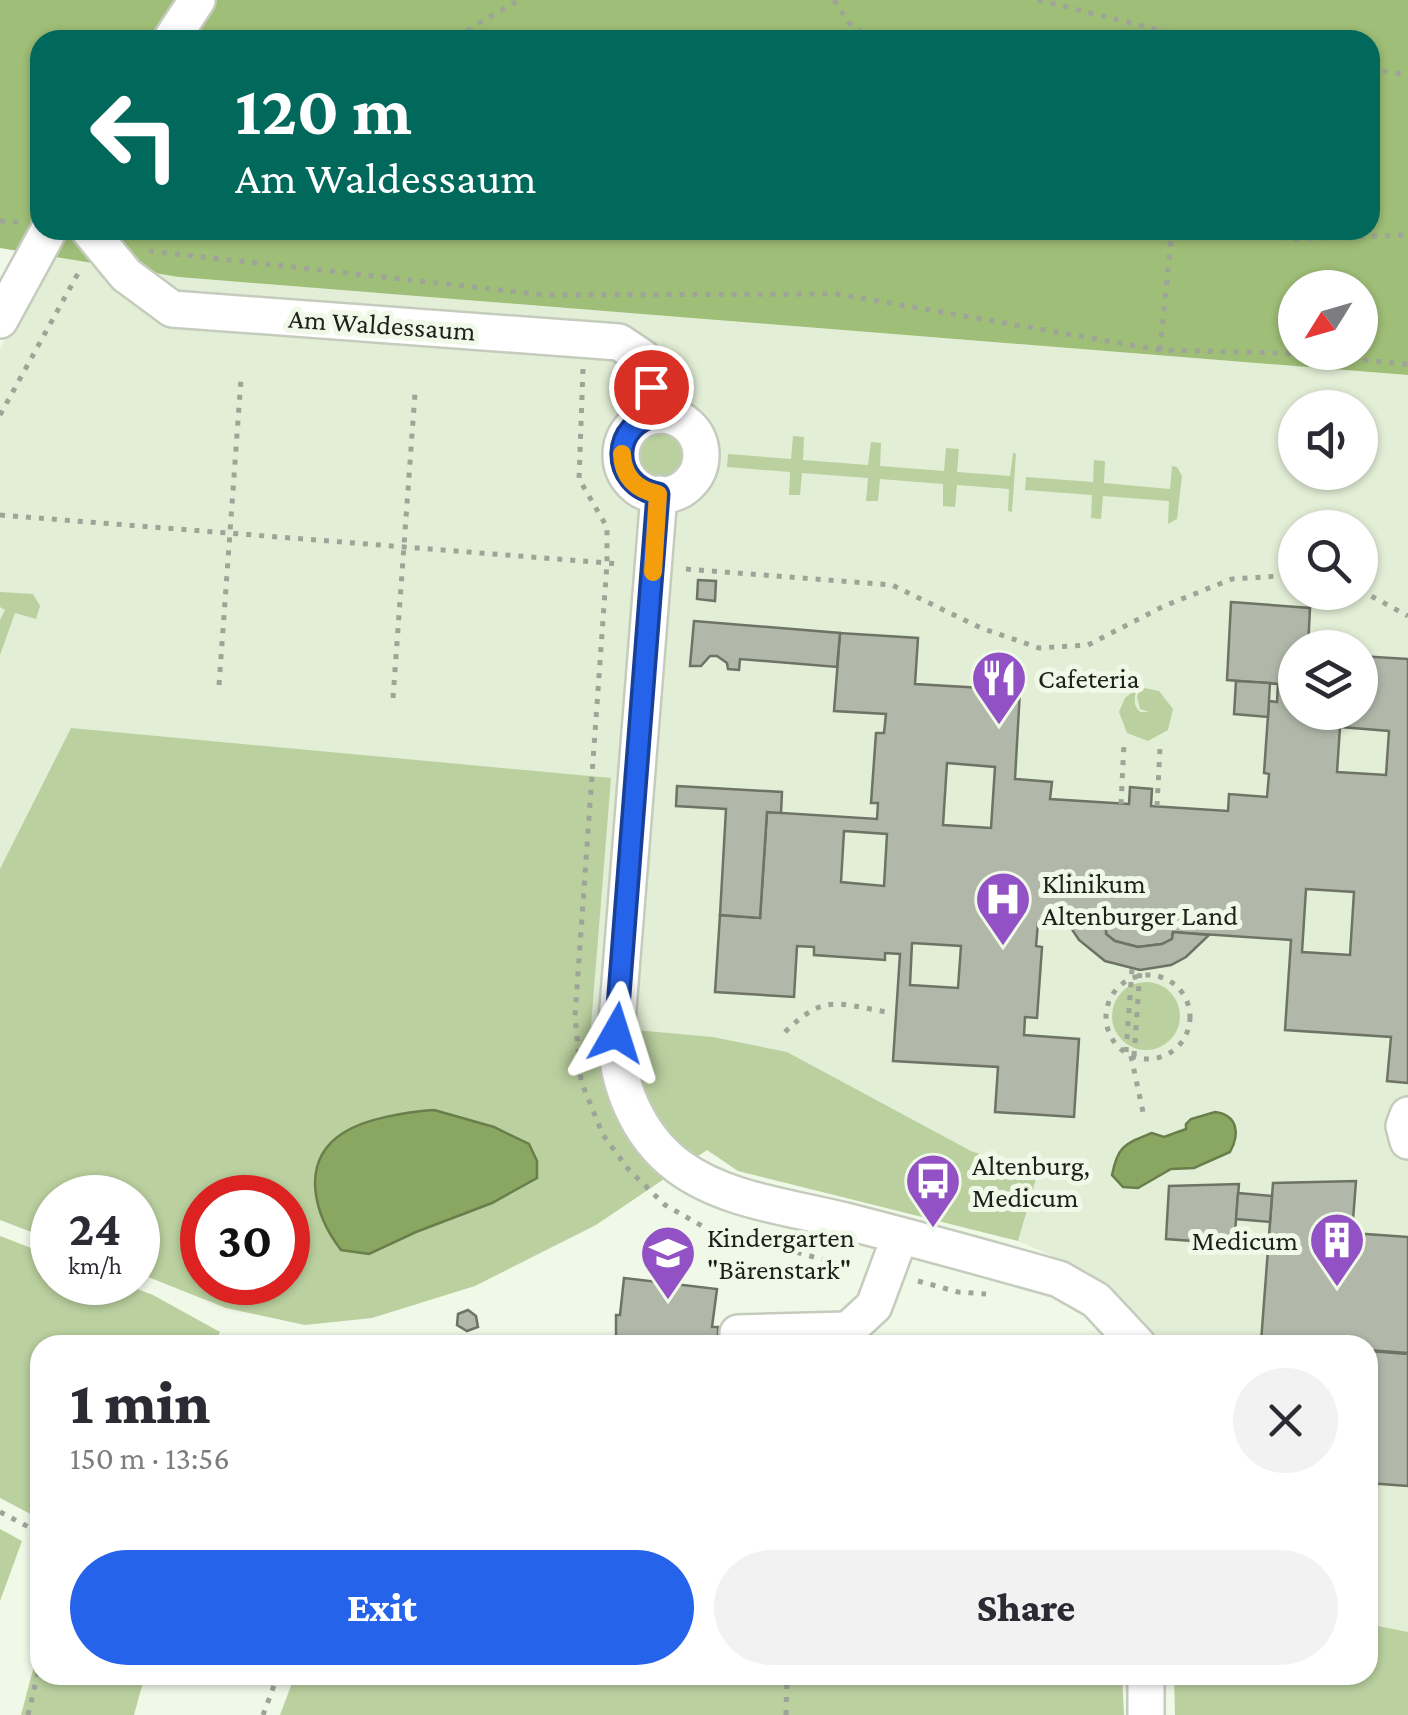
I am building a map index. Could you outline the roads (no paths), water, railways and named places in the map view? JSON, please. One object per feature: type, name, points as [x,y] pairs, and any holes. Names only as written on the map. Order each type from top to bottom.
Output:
[{"type":"street","points":[[178,30],[198,0]]},
{"type":"street","points":[[0,320],[43,240]]},
{"type":"street","name":"Am Waldessaum","points":[[107,242],[126,275],[172,309],[619,342],[643,358],[660,415]]},
{"type":"street","points":[[660,415],[675,417],[688,426],[698,438],[701,453],[691,482],[678,491],[658,494],[634,484],[622,456],[624,441],[632,428],[644,418],[660,415]]},
{"type":"street","points":[[658,494],[616,1033],[616,1063],[637,1119],[676,1165],[700,1180],[770,1204],[1059,1280],[1096,1300],[1129,1335]]},
{"type":"street","points":[[1408,1114],[1404,1126],[1408,1141]]},
{"type":"street","points":[[838,1335],[874,1306],[900,1236]]},
{"type":"street","points":[[738,1334],[770,1335]]},
{"type":"street","points":[[1146,1685],[1146,1715]]},
{"type":"place","name":"Cafeteria","points":[[999,727]]},
{"type":"place","name":"Klinikum Altenburger Land","points":[[1003,948]]},
{"type":"place","name":"Altenburg, Medicum","points":[[933,1230]]},
{"type":"place","name":"Medicum","points":[[1337,1289]]},
{"type":"place","name":"Kindergarten \"Bärenstark\"","points":[[668,1302]]}]
